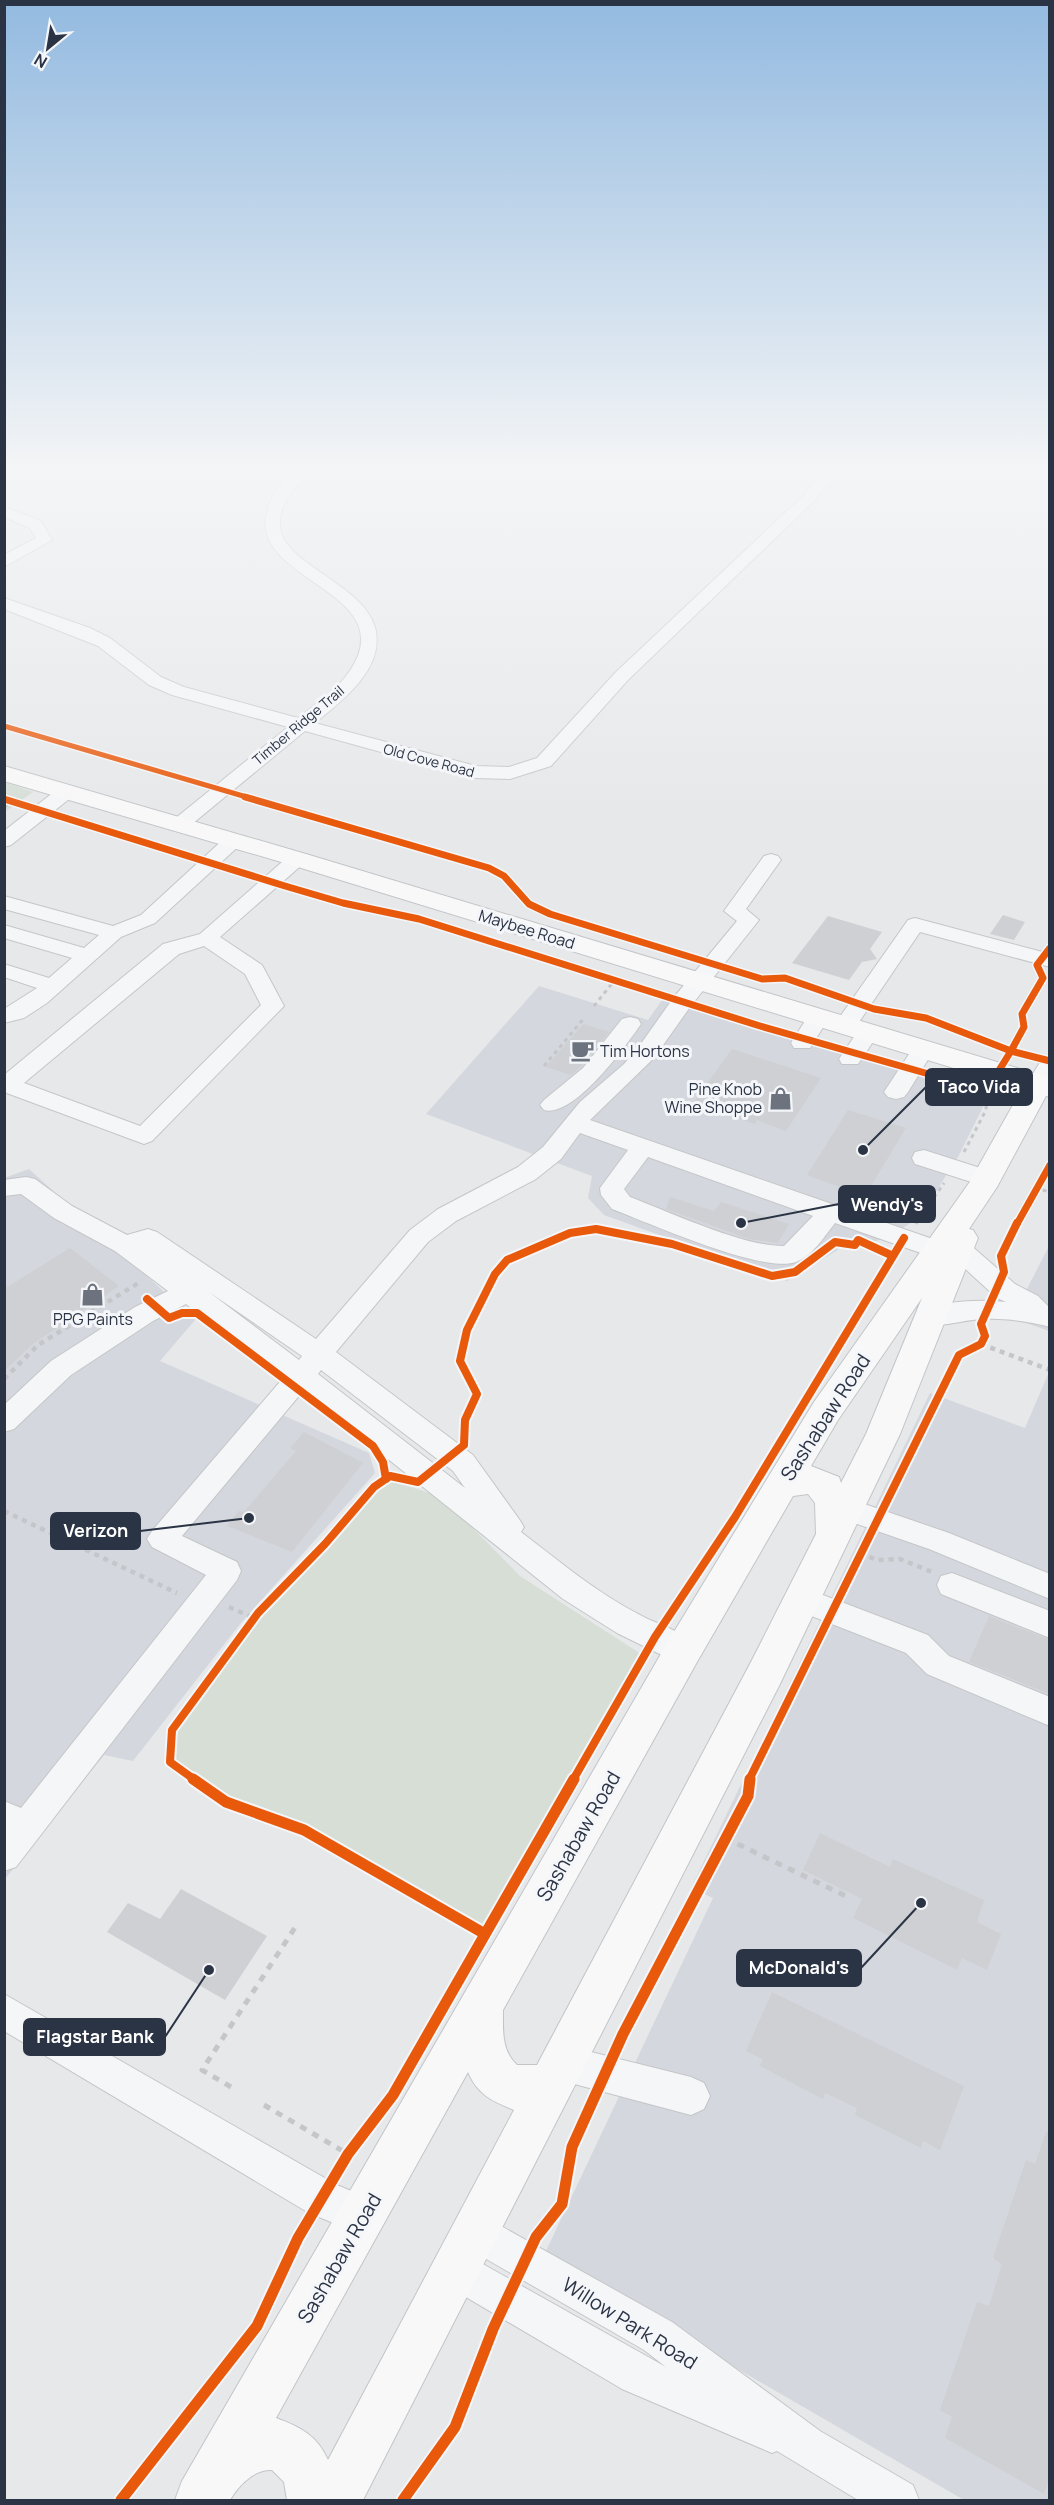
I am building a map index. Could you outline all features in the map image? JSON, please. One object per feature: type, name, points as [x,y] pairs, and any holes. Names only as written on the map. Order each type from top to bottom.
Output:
[{"type":"main road","name":"Maybee Road","points":[[8,778],[66,792],[234,840],[923,1050],[987,1085],[1041,1085]]},
{"type":"main road","name":"Sashabaw Road","points":[[208,2489],[343,2207],[481,2008],[683,1651],[826,1411],[948,1249],[1041,1085]]},
{"type":"main road","name":"Sashabaw Road","points":[[335,2500],[802,1599],[855,1536],[883,1434],[930,1316],[948,1249]]},
{"type":"main road","points":[[782,1484],[812,1480],[826,1487],[833,1503],[855,1536]]},
{"type":"main road","points":[[481,2008],[481,2050],[490,2072],[507,2086],[533,2091],[557,2074]]},
{"type":"main road","points":[[208,2489],[236,2456],[250,2447],[276,2444],[290,2450],[306,2466],[313,2487],[313,2500]]},
{"type":"street","name":"Timber Ridge Trail","points":[[179,825],[300,725],[357,674],[369,637],[357,607],[334,588]]},
{"type":"street","name":"Old Cove Road","points":[[4,603],[84,632],[104,642],[155,681],[178,691],[475,772],[510,773],[544,762],[622,676],[715,588]]},
{"type":"street","points":[[4,841],[66,792]]},
{"type":"street","points":[[4,1016],[16,1013],[52,986],[114,933],[148,919],[234,840]]},
{"type":"street","points":[[207,938],[254,970],[273,1006],[144,1136],[7,1085],[171,949],[207,938],[297,859]]},
{"type":"street","points":[[4,1856],[15,1822],[226,1571],[162,1539],[419,1236],[447,1215],[527,1173],[552,1153],[574,1123],[632,1070],[749,920],[734,911],[771,860]]},
{"type":"street","points":[[4,902],[114,933]]},
{"type":"street","points":[[850,1059],[856,1030],[915,924],[1050,961]]},
{"type":"street","points":[[4,931],[88,956]]},
{"type":"street","points":[[4,970],[52,986]]},
{"type":"street","points":[[802,1043],[818,1018]]},
{"type":"street","points":[[552,1105],[591,1073],[630,1024]]},
{"type":"street","points":[[896,1092],[923,1050]]},
{"type":"street","points":[[574,1123],[830,1212],[948,1249],[1006,1291],[1029,1303],[1043,1316]]},
{"type":"street","points":[[639,1146],[612,1188],[613,1195],[621,1203],[759,1252],[786,1256],[798,1250],[830,1212]]},
{"type":"street","points":[[921,1162],[984,1183]]},
{"type":"street","points":[[4,1188],[26,1185],[63,1212],[200,1286],[310,1365],[574,1590],[628,1624],[683,1651]]},
{"type":"street","points":[[4,1422],[61,1368],[144,1314],[200,1286]]},
{"type":"street","points":[[930,1316],[986,1309],[1043,1316]]},
{"type":"street","points":[[855,1536],[939,1541],[1050,1587]]},
{"type":"street","points":[[945,1580],[1050,1625]]},
{"type":"street","points":[[802,1599],[917,1644],[938,1665],[1050,1712]]},
{"type":"street","points":[[4,2011],[343,2207]]},
{"type":"street","points":[[557,2074],[691,2096]]},
{"type":"street","name":"Willow Park Road","points":[[466,2250],[636,2375],[805,2446],[898,2500]]},
{"type":"path","points":[[4,807],[9,800],[43,811]]},
{"type":"path","points":[[604,977],[626,984]]},
{"type":"path","points":[[594,1006],[615,981]]},
{"type":"path","points":[[544,1066],[585,1017]]},
{"type":"path","points":[[987,1085],[1041,1085]]},
{"type":"path","points":[[1035,1188],[1050,1192]]},
{"type":"path","points":[[4,1379],[38,1345],[147,1278]]},
{"type":"path","points":[[971,1350],[981,1344],[985,1336],[981,1324],[986,1309]]},
{"type":"path","points":[[981,1344],[1050,1370]]},
{"type":"path","points":[[4,1511],[179,1594]]},
{"type":"path","points":[[855,1536],[877,1560],[900,1559],[945,1580]]},
{"type":"path","points":[[220,1602],[256,1616],[247,1627]]},
{"type":"path","points":[[720,1847],[729,1830]]},
{"type":"path","points":[[725,1838],[850,1898]]},
{"type":"path","points":[[231,2086],[202,2070],[298,1923]]},
{"type":"path","points":[[264,2105],[348,2154]]},
{"type":"path","points":[[343,2207],[348,2154],[355,2146]]},
{"type":"shaded area","points":[[5,782],[33,792],[5,812]]},
{"type":"shaded area","points":[[539,986],[648,1020],[662,1000],[976,1092],[984,1105],[959,1155],[920,1217],[885,1239],[839,1249],[787,1281],[604,1215],[588,1198],[592,1176],[426,1114]]},
{"type":"shaded area","points":[[29,1169],[195,1320],[160,1361],[369,1453],[375,1473],[240,1624],[133,1761],[104,1755],[5,1879],[4,1178]]},
{"type":"shaded area","points":[[1049,1246],[1049,1331],[1012,1318]]},
{"type":"shaded area","points":[[1049,1372],[1049,2500],[964,2500],[691,2342],[545,2253],[713,1898],[691,1888],[930,1393],[1025,1428]]},
{"type":"shaded area","points":[[395,1482],[442,1497],[520,1576],[644,1656],[485,1934],[304,1830],[226,1802],[170,1762],[172,1730],[258,1613],[325,1544],[374,1487]]},
{"type":"building","points":[[1003,915],[1025,922],[1014,940],[990,934]]},
{"type":"building","points":[[828,916],[882,932],[870,949],[877,959],[862,962],[849,980],[792,963]]},
{"type":"building","name":"Tim Hortons","points":[[583,1024],[609,1032],[571,1075],[546,1067]]},
{"type":"building","points":[[732,1049],[821,1078],[786,1131],[757,1120],[755,1124],[693,1103]]},
{"type":"building","points":[[848,1110],[906,1128],[865,1196],[807,1175]]},
{"type":"building","points":[[670,1197],[714,1211],[721,1202],[789,1224],[778,1243],[749,1239],[666,1209]]},
{"type":"building","points":[[70,1248],[119,1286],[34,1343],[4,1371],[4,1289]]},
{"type":"building","points":[[304,1432],[363,1463],[292,1552],[227,1526],[239,1511],[244,1512],[296,1451],[290,1448]]},
{"type":"building","points":[[989,1616],[1050,1640],[1050,1694],[969,1662]]},
{"type":"building","points":[[820,1833],[890,1867],[893,1859],[984,1900],[977,1922],[1001,1934],[987,1970],[962,1958],[957,1970],[853,1918],[862,1899],[803,1870]]},
{"type":"building","points":[[181,1889],[267,1936],[225,2000],[107,1932],[128,1903],[160,1919]]},
{"type":"building","points":[[772,1992],[964,2086],[940,2150],[923,2141],[921,2148],[855,2115],[857,2108],[825,2093],[823,2099],[760,2066],[763,2059],[746,2051]]},
{"type":"building","points":[[1046,2132],[1050,2132],[1050,2476],[1044,2494],[945,2438],[952,2417],[940,2410],[977,2302],[989,2306],[1002,2264],[993,2258],[1026,2160],[1035,2164]]},
{"type":"cycle path","points":[[4,726],[489,868],[504,876],[529,904],[550,914],[762,979],[785,978],[874,1009],[891,1010],[926,1018],[1011,1051],[1024,1027],[1022,1014],[1043,978],[1037,965],[1050,948]]},
{"type":"cycle path","points":[[4,799],[343,903],[419,919],[760,1026],[971,1086],[985,1093],[1011,1051],[1050,1061]]},
{"type":"cycle path","points":[[403,2500],[455,2427],[493,2329],[536,2237],[562,2204],[572,2147],[623,2034],[748,1796],[748,1783],[959,1355],[981,1344],[985,1336],[981,1324],[1004,1272],[1001,1256],[1031,1195],[1050,1165]]},
{"type":"cycle path","points":[[485,1934],[304,1830],[226,1802],[170,1762],[172,1730],[258,1613],[325,1544],[374,1487],[390,1476],[418,1482],[464,1445],[465,1420],[477,1394],[460,1361],[467,1330],[495,1274],[507,1260],[570,1233],[596,1229],[672,1244],[772,1276],[795,1272],[835,1242],[855,1245],[858,1240],[893,1256]]},
{"type":"cycle path","points":[[121,2500],[257,2326],[298,2238],[348,2154],[393,2095],[655,1637],[735,1517],[904,1238]]},
{"type":"cycle path","points":[[147,1299],[169,1318],[182,1313],[197,1313],[373,1446],[383,1462],[386,1479]]},
{"type":"place","name":"Tim Hortons","points":[[582,1051]]},
{"type":"place","name":"Pine Knob Wine Shoppe","points":[[780,1098]]},
{"type":"place","name":"Taco Vida","points":[[863,1150]]},
{"type":"place","name":"Wendy's","points":[[741,1223]]},
{"type":"place","name":"PPG Paints","points":[[93,1294]]},
{"type":"place","name":"Verizon","points":[[249,1518]]},
{"type":"place","name":"McDonald's","points":[[921,1903]]},
{"type":"place","name":"Flagstar Bank","points":[[209,1970]]}]
